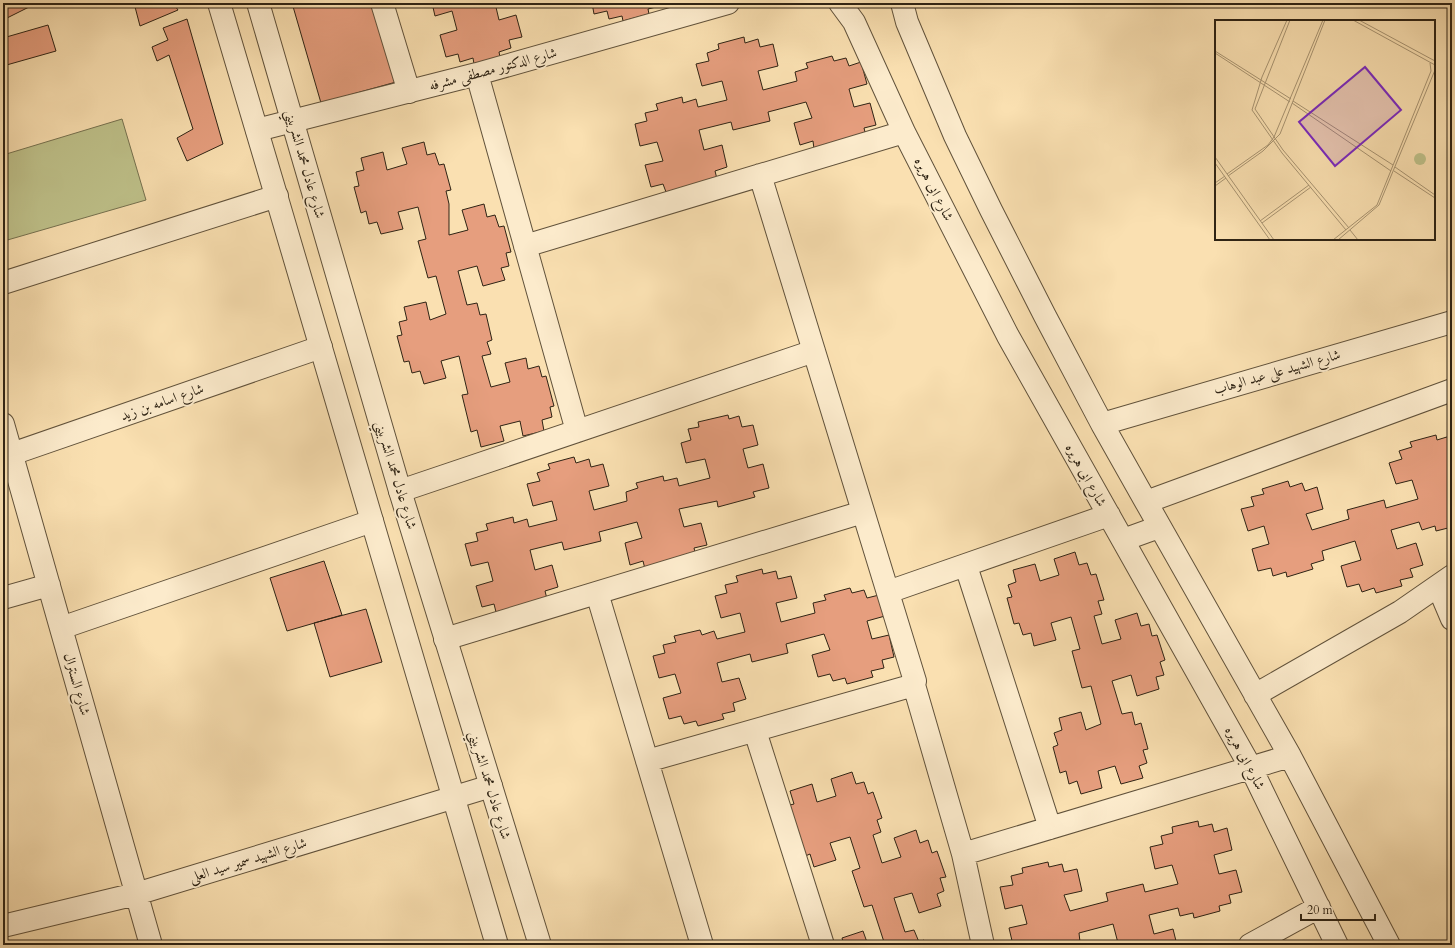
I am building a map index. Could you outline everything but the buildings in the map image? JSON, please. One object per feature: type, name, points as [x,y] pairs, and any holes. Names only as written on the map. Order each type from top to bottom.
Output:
[{"type":"street","points":[[219,3],[497,945]]},
{"type":"street","name":"شارع عادل محمد الشربيني","points":[[258,3],[400,491],[540,945]]},
{"type":"street","points":[[382,3],[409,92]]},
{"type":"street","name":"شارع الدكتور مصطفى مشرفه","points":[[257,130],[477,74],[679,10],[728,3]]},
{"type":"street","name":"شارع ابى هريره","points":[[840,3],[854,22],[904,132],[1008,336],[1251,768],[1337,945]]},
{"type":"street","points":[[902,3],[910,29],[958,142],[1102,424],[1290,756],[1389,945]]},
{"type":"street","points":[[477,74],[524,246],[577,430]]},
{"type":"street","points":[[524,246],[904,132]]},
{"type":"street","points":[[760,175],[915,681],[914,685],[963,854],[983,945]]},
{"type":"street","points":[[3,283],[277,196]]},
{"type":"street","name":"شارع الشهيد على عبد الوهاب","points":[[1102,424],[1452,322]]},
{"type":"street","name":"شارع اسامه بن زيد","points":[[7,456],[321,347]]},
{"type":"street","points":[[400,491],[814,351]]},
{"type":"street","points":[[1146,502],[1452,390]]},
{"type":"street","name":"شارع السنترال","points":[[3,424],[7,456],[49,585],[151,945]]},
{"type":"street","points":[[446,639],[863,512]]},
{"type":"street","points":[[888,592],[1109,515]]},
{"type":"street","points":[[61,628],[372,522]]},
{"type":"street","points":[[1123,540],[1159,527]]},
{"type":"street","points":[[966,566],[1050,828]]},
{"type":"street","points":[[1255,695],[1400,612],[1445,581],[1452,618]]},
{"type":"street","points":[[3,598],[49,585]]},
{"type":"street","points":[[597,593],[702,945]]},
{"type":"street","points":[[647,761],[914,685]]},
{"type":"street","points":[[754,731],[823,945]]},
{"type":"street","points":[[963,854],[1290,756]]},
{"type":"street","name":"شارع الشهيد سمير سيد العلى","points":[[3,926],[136,894],[491,786]]},
{"type":"street","points":[[1250,945],[1319,907]]},
{"type":"green space","points":[[122,119],[146,200],[4,241],[3,155]]}]
